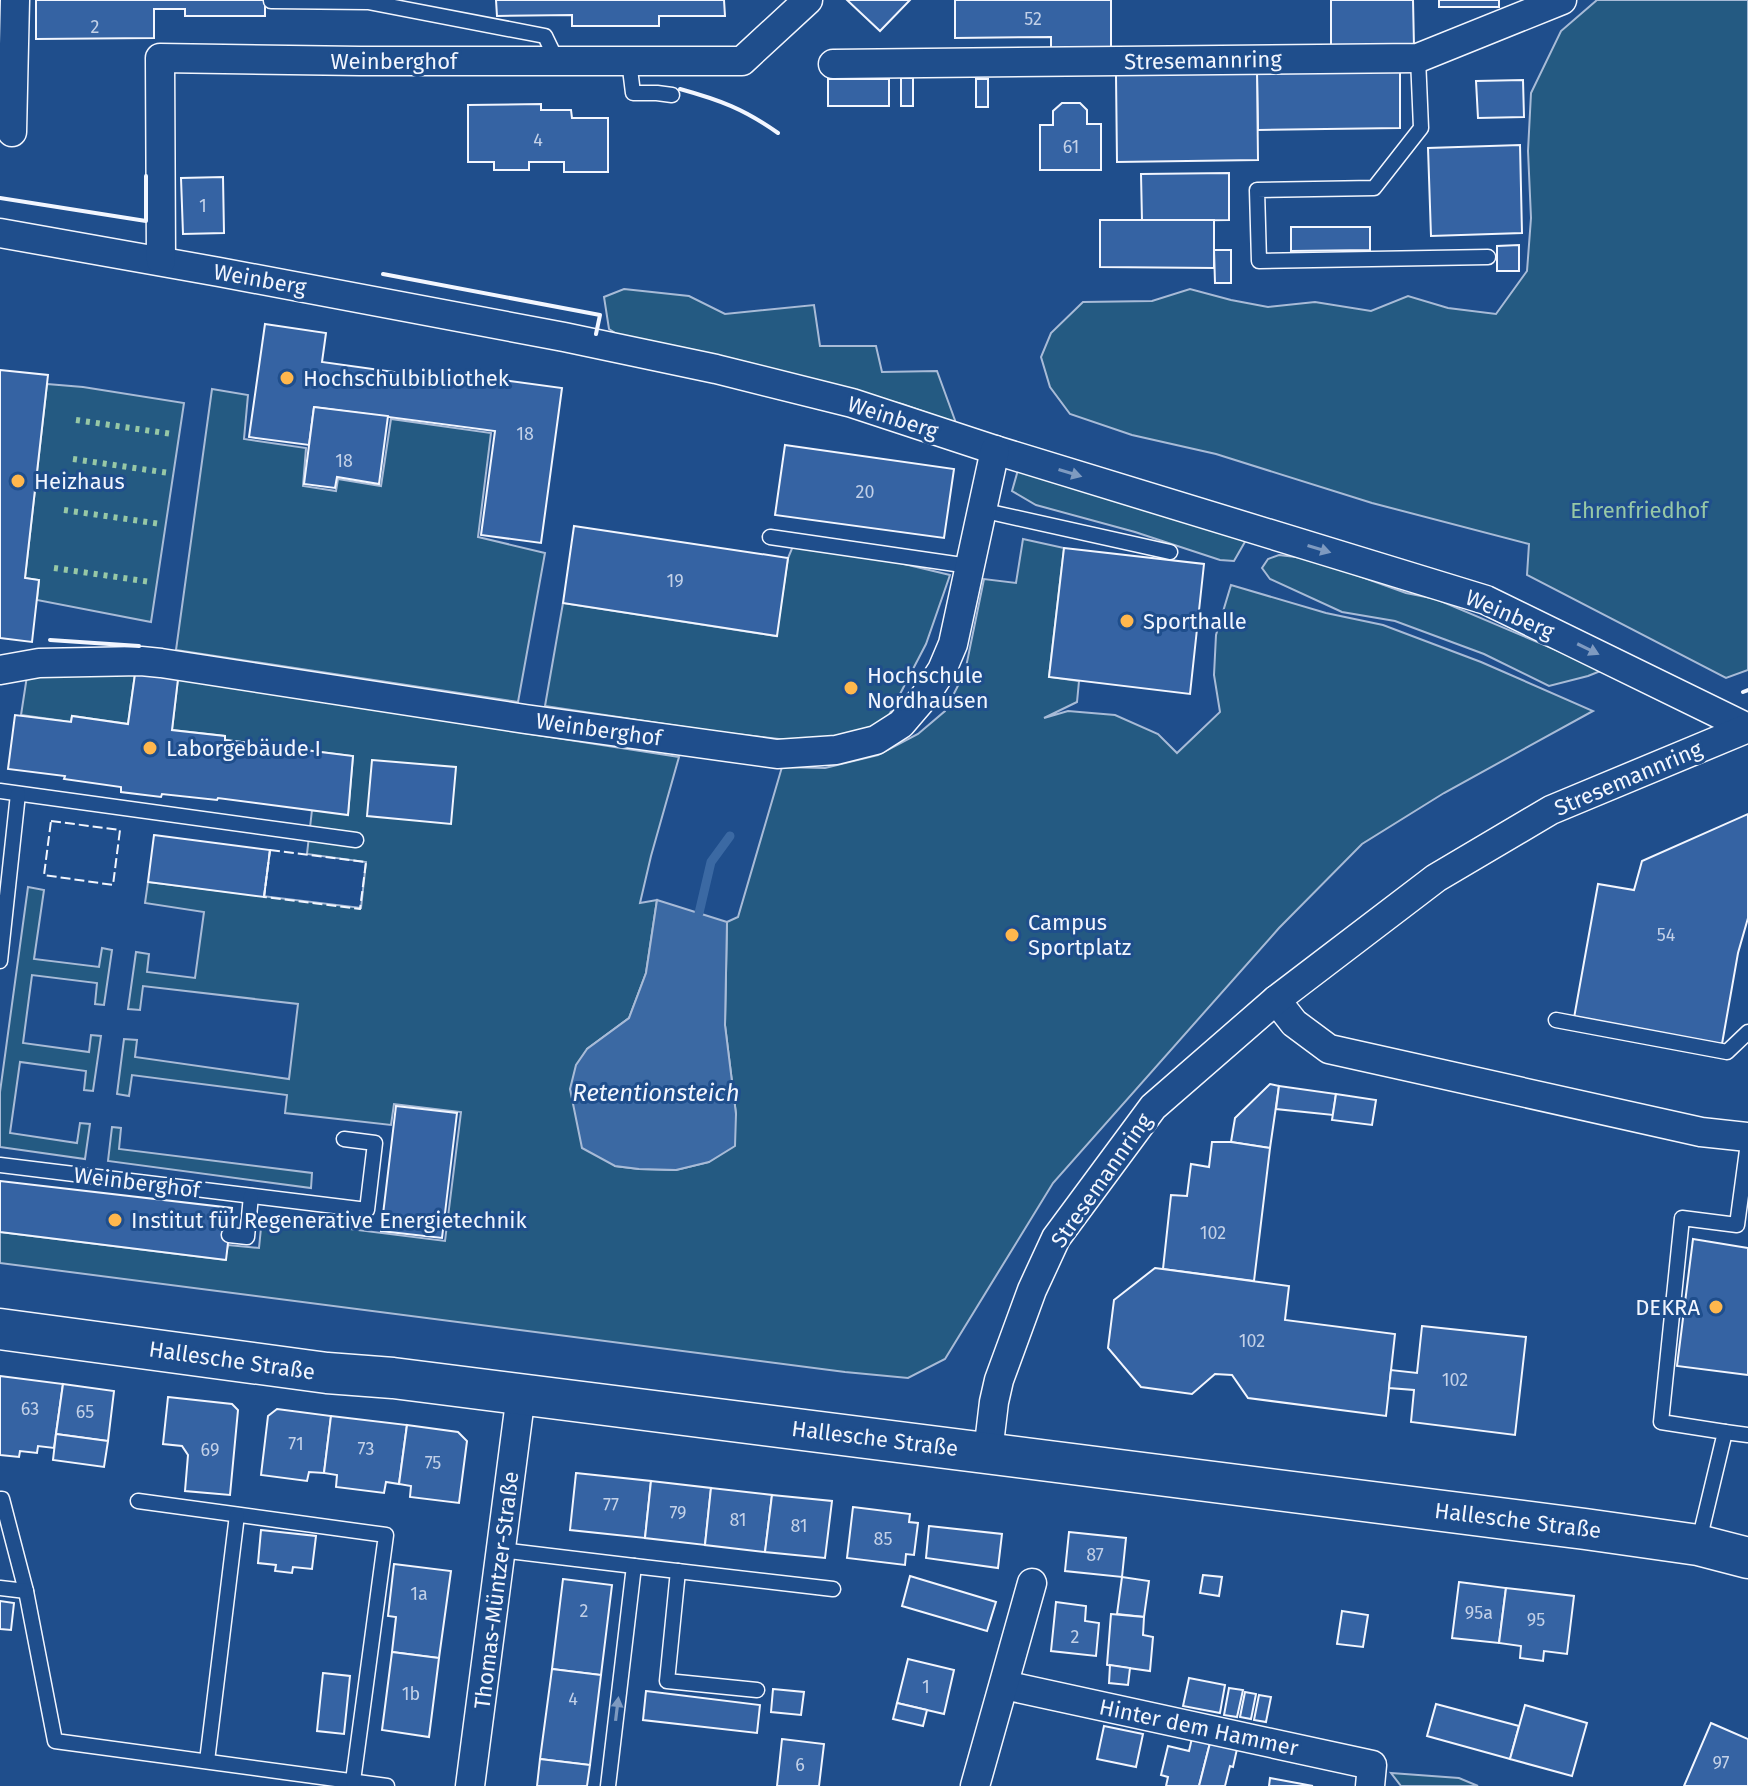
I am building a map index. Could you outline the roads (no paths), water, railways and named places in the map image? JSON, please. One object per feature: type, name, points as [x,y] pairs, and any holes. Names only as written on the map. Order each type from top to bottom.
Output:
[{"type":"main road","name":"Hallesche Straße","points":[[0,1329],[327,1373],[393,1378],[1539,1523],[1698,1545],[1748,1558]]},
{"type":"street","points":[[12,132],[15,0]]},
{"type":"street","name":"Weinberghof","points":[[161,261],[160,58],[742,61],[808,0]]},
{"type":"street","name":"Stresemannring","points":[[833,64],[1418,58],[1562,0]]},
{"type":"street","name":"Weinberg","points":[[0,233],[564,337],[716,369],[852,403],[995,450],[1486,600],[1748,728]]},
{"type":"street","name":"Weinberghof","points":[[0,670],[39,663],[141,661],[777,754],[836,750],[876,740],[901,724],[942,670],[953,644],[995,450]]},
{"type":"street","name":"Stresemannring","points":[[988,1452],[999,1380],[1032,1290],[1056,1238],[1153,1107],[1276,1000],[1436,878],[1551,810],[1748,728]]},
{"type":"street","points":[[1276,1000],[1294,1023],[1329,1049],[1748,1140]]},
{"type":"street","name":"Thomas-Müntzer-Straße","points":[[470,1786],[521,1394]]},
{"type":"street","points":[[975,1786],[1032,1583]]},
{"type":"street","name":"Hinter dem Hammer","points":[[1004,1685],[1372,1765],[1370,1786]]},
{"type":"lane","points":[[271,1],[368,2],[545,36],[557,61]]},
{"type":"lane","points":[[1418,58],[1421,128],[1374,188],[1257,190],[1259,261],[1488,257]]},
{"type":"lane","points":[[629,61],[633,93],[672,95]]},
{"type":"lane","points":[[981,510],[1170,552]]},
{"type":"lane","points":[[770,537],[969,566]]},
{"type":"lane","points":[[0,791],[356,840]]},
{"type":"lane","points":[[0,961],[18,794]]},
{"type":"lane","points":[[1556,1020],[1727,1052],[1748,1032]]},
{"type":"lane","name":"Weinberghof","points":[[0,1165],[367,1210],[375,1143],[344,1139]]},
{"type":"lane","points":[[1748,1140],[1737,1225],[1682,1218],[1661,1422],[1748,1435]]},
{"type":"lane","points":[[229,1235],[247,1237],[251,1196]]},
{"type":"lane","points":[[1698,1545],[1725,1432]]},
{"type":"lane","points":[[0,1499],[26,1591],[55,1741],[387,1786]]},
{"type":"lane","points":[[138,1501],[386,1535],[342,1782]]},
{"type":"lane","points":[[207,1761],[237,1515]]},
{"type":"lane","points":[[501,1550],[833,1589]]},
{"type":"lane","points":[[608,1786],[634,1566]]},
{"type":"lane","points":[[678,1571],[667,1681],[757,1690]]},
{"type":"lane","points":[[0,1588],[26,1591]]},
{"type":"water","name":"Retentionsteich","points":[[657,900],[727,922],[725,1025],[736,1114],[735,1146],[709,1162],[676,1170],[615,1166],[582,1148],[570,1089],[576,1065],[587,1049],[629,1018],[646,973]]},
{"type":"waterway","points":[[699,913],[711,862],[730,836]]},
{"type":"place","name":"Hochschulbibliothek","points":[[287,378]]},
{"type":"place","name":"Heizhaus","points":[[18,481]]},
{"type":"place","name":"Sporthalle","points":[[1127,621]]},
{"type":"place","name":"Hochschule Nordhausen","points":[[851,688]]},
{"type":"place","name":"Laborgebäude I","points":[[150,748]]},
{"type":"place","name":"Campus Sportplatz","points":[[1012,935]]},
{"type":"place","name":"Institut für Regenerative Energietechnik","points":[[115,1220]]},
{"type":"place","name":"DEKRA","points":[[1716,1307]]},
{"type":"park label","name":"Ehrenfriedhof","points":[[1639,510]]}]
